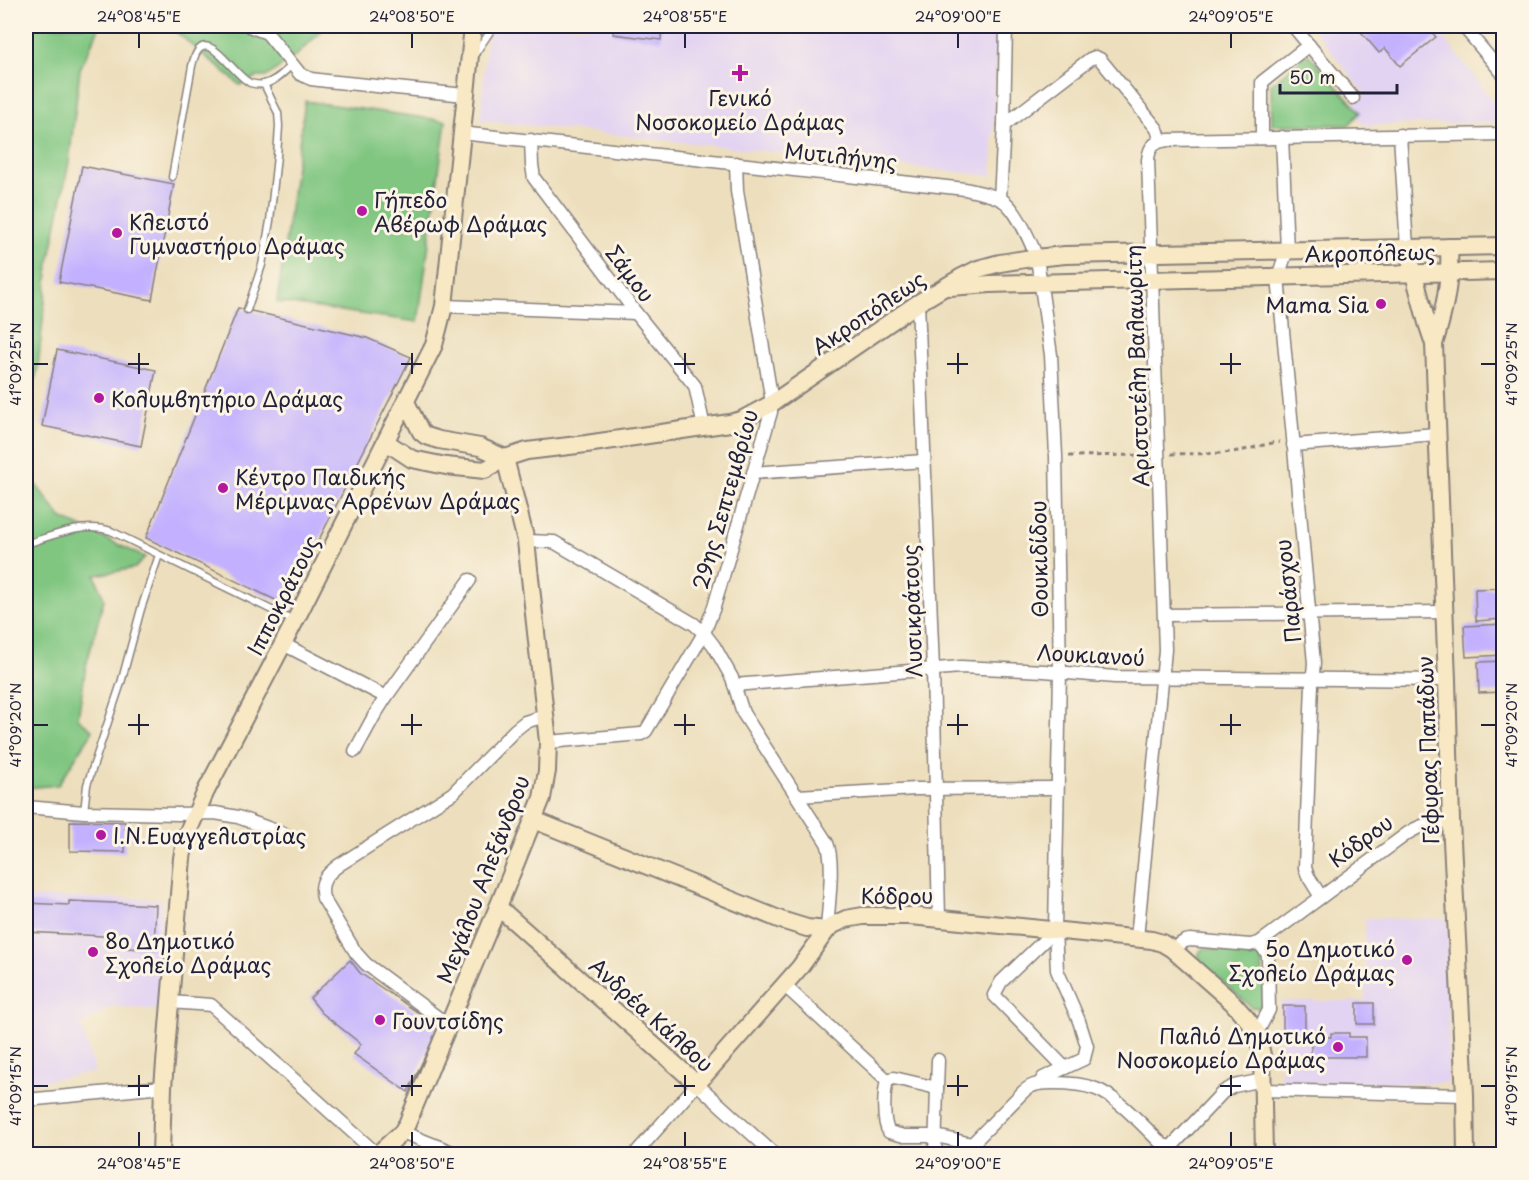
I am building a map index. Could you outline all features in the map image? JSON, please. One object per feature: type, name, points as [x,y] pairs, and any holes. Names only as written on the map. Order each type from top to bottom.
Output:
[{"type":"street","points":[[249,26],[267,33],[302,76],[311,79],[465,95]]},
{"type":"street","name":"Ιπποκράτους","points":[[161,1155],[163,1087],[183,848],[186,836],[195,814],[431,353],[444,306],[473,26]]},
{"type":"street","points":[[1000,199],[1006,26]]},
{"type":"street","points":[[1293,26],[1353,98]]},
{"type":"street","points":[[1463,26],[1503,75]]},
{"type":"street","points":[[1262,138],[1262,82],[1309,45]]},
{"type":"street","points":[[1004,125],[1090,59],[1097,57],[1156,129],[1161,141],[1503,134]]},
{"type":"street","name":"Μυτιλήνης","points":[[461,133],[944,186],[965,189],[1000,199]]},
{"type":"street","points":[[1401,135],[1407,248],[1434,344]]},
{"type":"street","points":[[1278,276],[1287,250],[1282,137]]},
{"type":"street","name":"Σάμου","points":[[531,141],[534,178],[636,313],[695,386],[704,427]]},
{"type":"street","name":"Αριστοτέλη Βαλαωρίτη","points":[[1137,938],[1165,650],[1149,156],[1151,147],[1161,141]]},
{"type":"street","name":"29ης Σεπτεμβρίου","points":[[548,742],[641,734],[646,731],[704,633],[714,607],[771,412],[769,385],[737,191],[736,163]]},
{"type":"street","name":"Θουκιδίδου","points":[[1000,199],[1008,205],[1020,223],[1032,243],[1037,258],[1051,355],[1056,456],[1060,672],[1055,963],[1073,1004],[1087,1046],[1084,1059],[1065,1068]]},
{"type":"street","points":[[943,288],[978,270],[1006,262],[1065,255],[1503,246]]},
{"type":"street","points":[[1434,344],[1443,313],[1449,272],[1449,247]]},
{"type":"street","name":"Ακροπόλεως","points":[[386,442],[412,459],[446,466],[485,470],[505,458],[527,451],[741,420],[771,404],[943,288],[977,284],[1041,282],[1503,271]]},
{"type":"street","name":"Παράσχου","points":[[1278,276],[1313,658],[1305,868],[1321,897]]},
{"type":"street","name":"Λυσικράτους","points":[[918,303],[933,669],[939,918]]},
{"type":"street","points":[[444,306],[636,313]]},
{"type":"street","name":"Γέφυρας Παπάδων","points":[[1434,344],[1451,821],[1466,1155]]},
{"type":"street","points":[[406,402],[421,432],[426,436],[480,447],[505,458]]},
{"type":"street","points":[[1293,443],[1437,434]]},
{"type":"street","name":"Μεγάλου Αλεξάνδρου","points":[[378,1155],[402,1132],[420,1098],[534,820],[545,783],[548,742],[526,541],[505,458]]},
{"type":"street","points":[[753,473],[924,461]]},
{"type":"street","points":[[526,541],[554,542],[694,624],[704,633],[714,646],[734,685],[743,713],[798,796],[830,851],[827,930],[806,960],[635,1155]]},
{"type":"street","points":[[355,751],[386,697],[470,580]]},
{"type":"street","points":[[1165,615],[1444,612]]},
{"type":"street","points":[[283,644],[386,697]]},
{"type":"street","name":"Λουκιανού","points":[[734,685],[961,667],[1163,678],[1447,680]]},
{"type":"street","points":[[448,1025],[371,970],[359,957],[323,898],[321,887],[325,878],[339,865],[453,793],[525,722],[545,716]]},
{"type":"street","points":[[798,796],[936,789],[1058,788]]},
{"type":"street","points":[[26,807],[84,812],[226,814],[287,835]]},
{"type":"street","points":[[534,820],[781,920],[807,928],[827,930]]},
{"type":"street","name":"Κόδρου","points":[[1259,943],[1408,832],[1430,823],[1451,821]]},
{"type":"street","name":"Ανδρέα Κάλβου","points":[[498,907],[774,1155]]},
{"type":"street","name":"Κόδρου","points":[[827,930],[846,919],[863,915],[896,915],[1137,938],[1158,942],[1172,949],[1240,1010],[1257,1033]]},
{"type":"street","points":[[1040,1083],[1043,1078],[1065,1068],[994,995],[1001,982],[1054,930]]},
{"type":"street","points":[[1172,949],[1190,940],[1250,945],[1259,943],[1267,953],[1270,1000],[1268,1012],[1257,1033],[1262,1049],[1264,1155]]},
{"type":"street","points":[[784,985],[887,1080]]},
{"type":"street","points":[[170,1002],[211,1005],[378,1155]]},
{"type":"street","points":[[935,1155],[938,1060]]},
{"type":"street","points":[[887,1080],[894,1078],[937,1089]]},
{"type":"street","points":[[887,1080],[884,1100],[888,1131],[904,1136],[936,1136],[972,1144]]},
{"type":"street","points":[[960,1155],[1024,1090],[1040,1083],[1071,1084],[1097,1089],[1117,1102],[1163,1145],[1171,1147],[1223,1092],[1234,1086],[1263,1085],[1465,1095]]},
{"type":"street","points":[[26,1100],[163,1087]]},
{"type":"street","points":[[402,1132],[457,1155]]},
{"type":"lane","points":[[469,65],[494,26]]},
{"type":"lane","points":[[172,177],[194,55],[202,46],[209,46],[219,53],[243,78],[250,82],[264,84],[273,81],[292,65]]},
{"type":"lane","points":[[247,310],[262,265],[270,221],[277,156],[278,113],[264,84]]},
{"type":"lane","points":[[26,544],[80,528],[100,527],[295,621]]},
{"type":"lane","points":[[84,812],[87,786],[121,683],[141,609],[159,555]]},
{"type":"path","points":[[1056,456],[1227,453],[1273,442],[1293,443]]},
{"type":"shaded area","name":"Γενικό Νοσοκομείο Δράμας","points":[[488,26],[997,26],[992,176],[480,120]]},
{"type":"shaded area","points":[[1311,26],[1435,26],[1503,113],[1503,122],[1364,125],[1349,108],[1365,94]]},
{"type":"shaded area","name":"8ο Δημοτικό Σχολείο Δράμας","points":[[26,897],[162,899],[157,1010],[112,1006],[81,1026],[95,1072],[26,1084]]},
{"type":"shaded area","name":"5ο Δημοτικό Σχολείο Δράμας","points":[[1365,918],[1448,919],[1448,1083],[1280,1083],[1280,1001],[1365,1001]]},
{"type":"green space","points":[[26,26],[100,26],[80,69],[69,162],[49,263],[38,367],[26,422]]},
{"type":"green space","points":[[169,26],[325,26],[299,53],[266,77],[257,77],[240,85]]},
{"type":"green space","points":[[1308,54],[1360,112],[1349,125],[1272,125],[1271,84]]},
{"type":"green space","name":"Γήπεδο Αβέρωφ Δράμας","points":[[305,101],[446,121],[418,322],[277,302]]},
{"type":"green space","points":[[26,457],[34,482],[61,518],[145,557],[135,568],[95,575],[104,599],[86,666],[78,718],[93,731],[58,785],[26,788]]},
{"type":"green space","points":[[1205,948],[1255,953],[1262,956],[1264,1002],[1262,1007],[1251,1007],[1203,965],[1199,955],[1200,951]]},
{"type":"building","points":[[614,26],[662,26],[661,40],[613,34]]},
{"type":"building","points":[[1356,26],[1426,26],[1436,37],[1400,66],[1385,48],[1379,53]]},
{"type":"building","name":"Κλειστό Γυμναστήριο Δράμας","points":[[82,166],[174,184],[152,300],[59,282]]},
{"type":"building","points":[[238,308],[367,338],[411,357],[286,605],[146,538]]},
{"type":"building","name":"Κολυμβητήριο Δράμας","points":[[57,350],[156,370],[141,446],[42,426]]},
{"type":"building","points":[[1504,588],[1504,619],[1476,621],[1475,589]]},
{"type":"building","points":[[1504,624],[1504,655],[1466,657],[1464,626]]},
{"type":"building","points":[[1504,661],[1504,692],[1479,693],[1478,662]]},
{"type":"building","name":"Ι.Ν.Ευαγγελιστρίας","points":[[70,821],[125,822],[125,829],[132,829],[132,840],[125,840],[125,852],[70,851]]},
{"type":"building","points":[[69,901],[156,905],[154,949],[122,948],[122,937],[26,932],[26,903],[69,905]]},
{"type":"building","name":"Γουντσίδης","points":[[350,960],[360,973],[439,1027],[408,1092],[354,1054],[361,1044],[322,1013],[310,998]]},
{"type":"building","points":[[1357,1003],[1374,1003],[1374,1024],[1357,1024]]},
{"type":"building","points":[[1283,1006],[1305,1006],[1305,1033],[1283,1033]]},
{"type":"building","name":"Παλιό Δημοτικό Νοσοκομείο Δράμας","points":[[1331,1033],[1349,1033],[1349,1037],[1366,1037],[1366,1057],[1311,1057],[1311,1037],[1331,1037]]},
{"type":"place","name":"Γενικό Νοσοκομείο Δράμας","points":[[740,73]]},
{"type":"place","name":"Γήπεδο Αβέρωφ Δράμας","points":[[362,211]]},
{"type":"place","name":"Κλειστό Γυμναστήριο Δράμας","points":[[117,233]]},
{"type":"place","name":"Mama Sia","points":[[1381,304]]},
{"type":"place","name":"Κολυμβητήριο Δράμας","points":[[99,398]]},
{"type":"place","name":"Κέντρο Παιδικής Μέριμνας Αρρένων Δράμας","points":[[223,488]]},
{"type":"place","name":"Ι.Ν.Ευαγγελιστρίας","points":[[101,835]]},
{"type":"place","name":"8ο Δημοτικό Σχολείο Δράμας","points":[[93,952]]},
{"type":"place","name":"5ο Δημοτικό Σχολείο Δράμας","points":[[1407,960]]},
{"type":"place","name":"Γουντσίδης","points":[[380,1020]]},
{"type":"place","name":"Παλιό Δημοτικό Νοσοκομείο Δράμας","points":[[1338,1047]]}]
